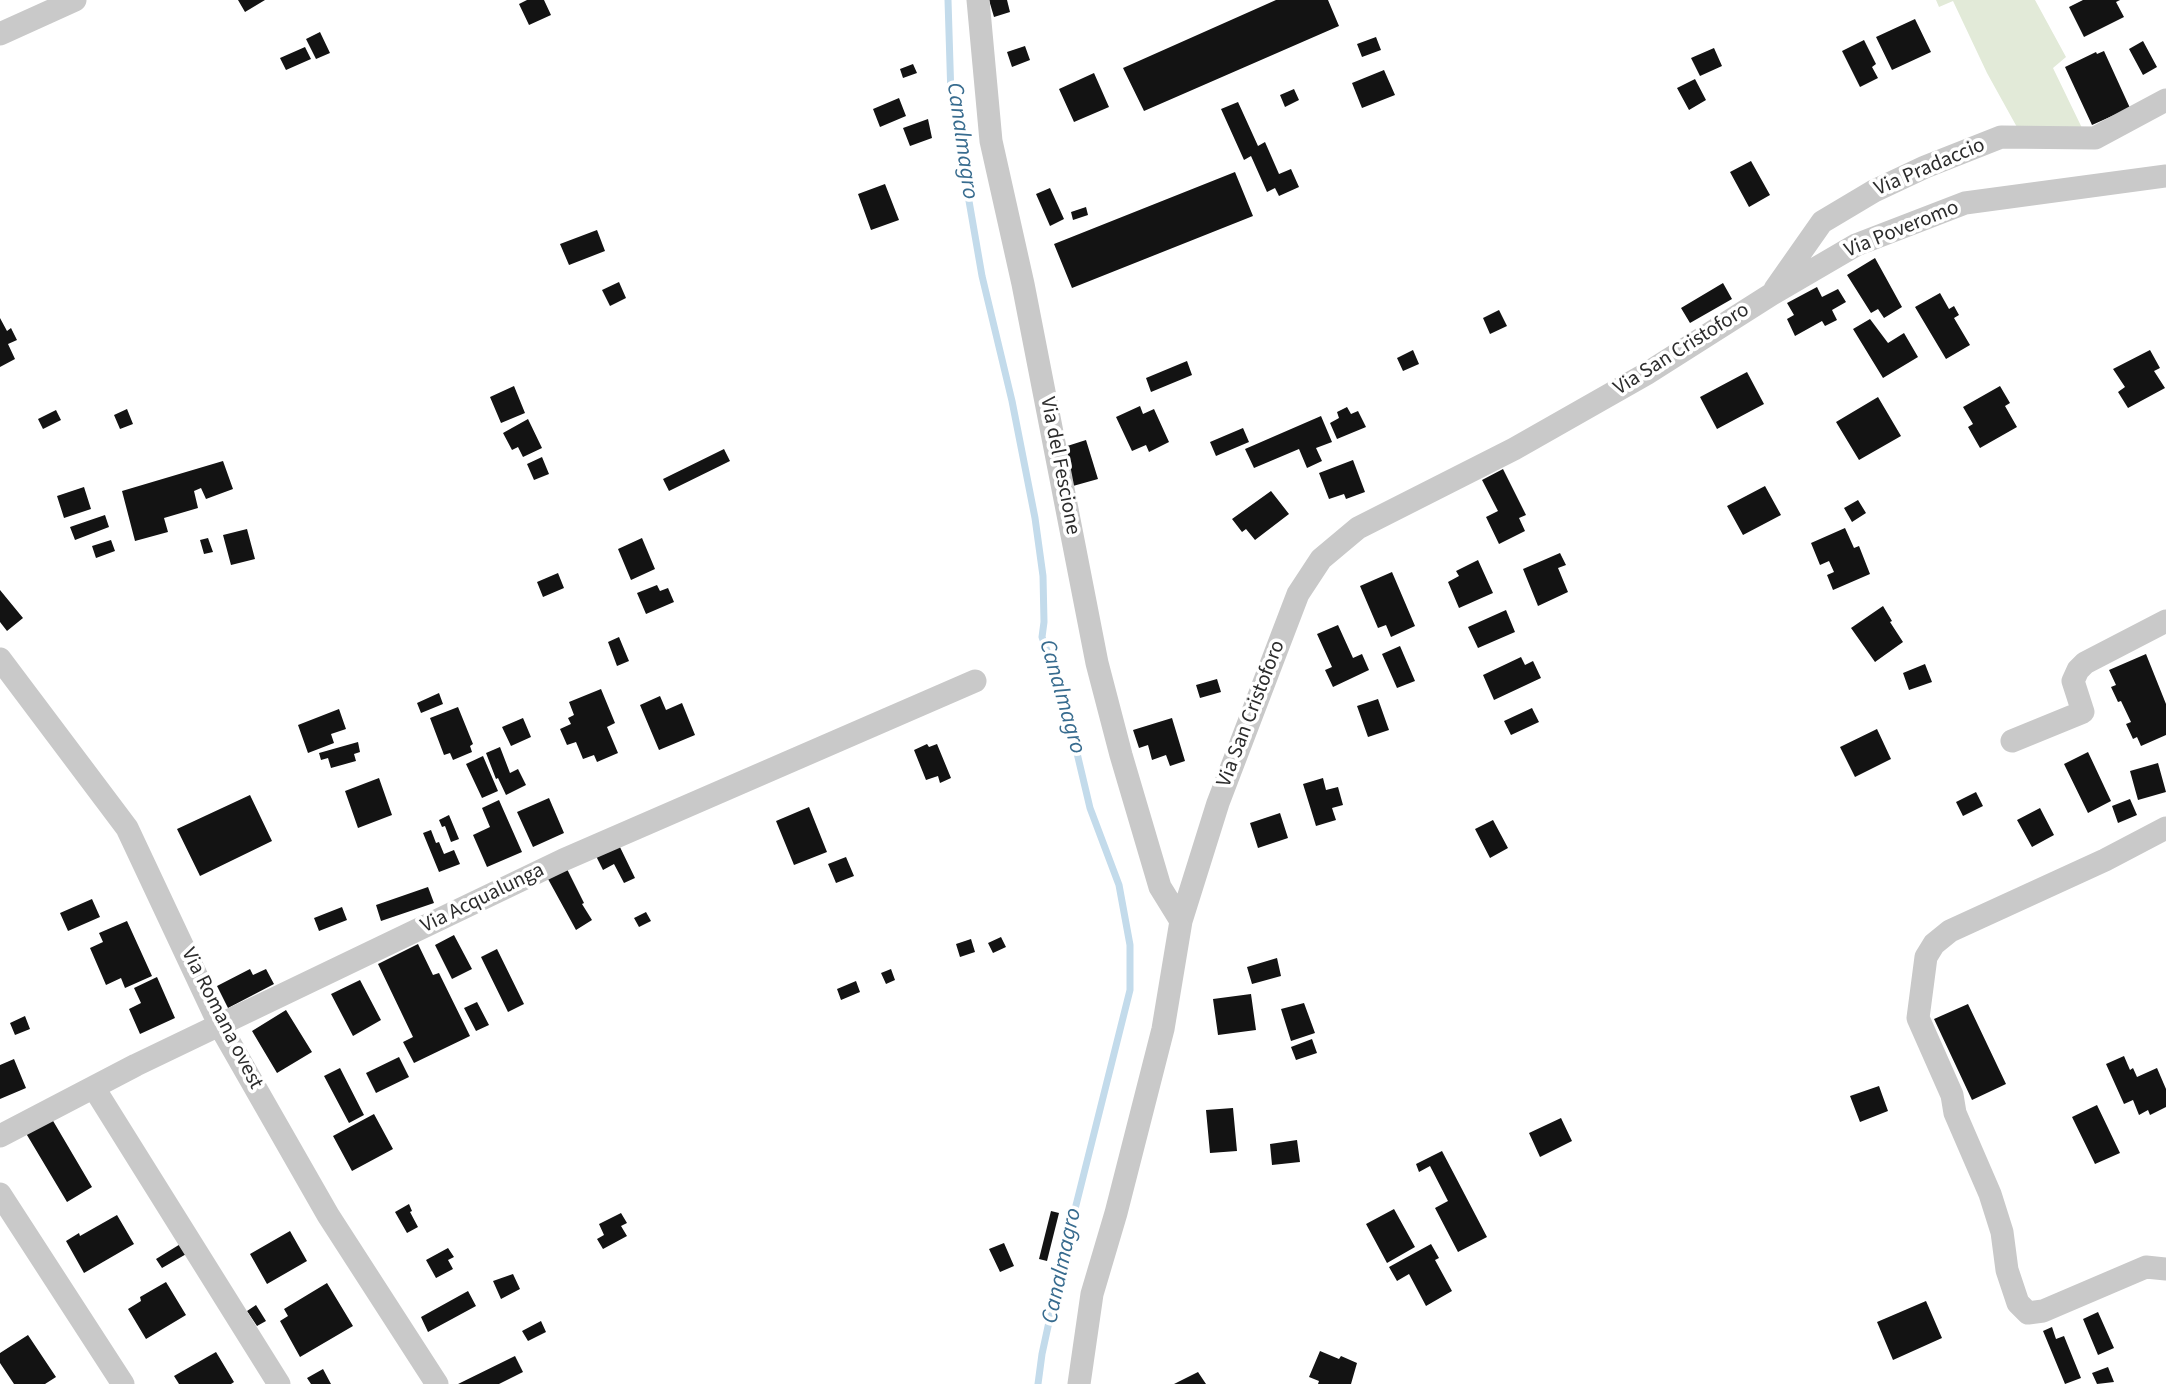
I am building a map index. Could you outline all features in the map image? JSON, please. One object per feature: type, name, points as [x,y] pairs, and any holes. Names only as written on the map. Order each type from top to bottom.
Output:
[{"type":"street","points":[[0,34],[75,0]]},
{"type":"street","name":"Via del Fescione","points":[[978,0],[991,141],[1023,284],[1097,663],[1127,779],[1160,887],[1181,921]]},
{"type":"street","name":"Via Pradaccio","points":[[1772,294],[1822,222],[1874,191],[1924,167],[2001,137],[2095,138],[2166,100]]},
{"type":"street","name":"Via Poveromo","points":[[1772,294],[1856,245],[1965,203],[2166,176]]},
{"type":"street","name":"Via San Cristoforo","points":[[1079,1384],[1092,1294],[1116,1213],[1163,1030],[1181,921],[1218,803],[1298,594],[1321,559],[1358,528],[1514,449],[1646,374],[1772,294]]},
{"type":"street","points":[[2012,741],[2083,712],[2073,681],[2078,670],[2085,663],[2166,621]]},
{"type":"street","name":"Via Romana ovest","points":[[0,659],[127,828],[220,1026],[328,1215],[437,1384]]},
{"type":"street","name":"Via Acqualunga","points":[[0,1136],[136,1065],[563,860],[975,681]]},
{"type":"street","points":[[2166,828],[1942,937],[1926,957],[1918,1018],[1952,1095],[1955,1113],[1990,1194],[2002,1233],[2007,1270],[2018,1303],[2028,1313],[2043,1311],[2146,1267],[2166,1269]]},
{"type":"street","points":[[94,1088],[279,1384]]},
{"type":"street","points":[[0,1194],[123,1384]]},
{"type":"green space","points":[[1936,0],[2035,0],[2066,57],[2053,68],[2082,128],[2018,129],[1987,73],[1953,1],[1939,7]]},
{"type":"building","points":[[238,0],[265,0],[245,12]]},
{"type":"building","points":[[527,0],[544,0],[551,15],[529,25],[519,4]]},
{"type":"building","points":[[989,0],[1007,0],[1010,12],[994,17]]},
{"type":"building","points":[[1276,0],[1328,0],[1339,26],[1144,111],[1123,68]]},
{"type":"building","points":[[2083,0],[2120,0],[2116,2],[2124,17],[2084,37],[2069,7]]},
{"type":"building","points":[[1915,19],[1931,52],[1892,70],[1876,37]]},
{"type":"building","points":[[320,32],[330,53],[316,59],[306,39]]},
{"type":"building","points":[[1376,37],[1381,50],[1362,57],[1357,44]]},
{"type":"building","points":[[1864,40],[1876,64],[1872,67],[1878,78],[1860,87],[1842,51]]},
{"type":"building","points":[[2143,41],[2157,67],[2143,75],[2129,49]]},
{"type":"building","points":[[1025,46],[1030,60],[1012,67],[1007,52]]},
{"type":"building","points":[[305,47],[311,59],[286,70],[280,58]]},
{"type":"building","points":[[1714,48],[1722,66],[1700,76],[1691,58]]},
{"type":"building","points":[[2104,51],[2130,108],[2092,125],[2065,67],[2096,52],[2097,54]]},
{"type":"building","points":[[913,64],[917,73],[903,78],[900,69]]},
{"type":"building","points":[[1384,70],[1395,95],[1362,108],[1352,83]]},
{"type":"building","points":[[1094,73],[1109,107],[1074,122],[1059,89]]},
{"type":"building","points":[[1695,79],[1706,100],[1689,110],[1677,88]]},
{"type":"building","points":[[1294,89],[1299,100],[1285,107],[1280,95]]},
{"type":"building","points":[[899,98],[906,116],[880,127],[873,109]]},
{"type":"building","points":[[1238,102],[1258,146],[1265,142],[1279,174],[1291,169],[1299,187],[1279,196],[1275,188],[1267,192],[1251,156],[1244,160],[1221,109]]},
{"type":"building","points":[[928,119],[932,138],[910,146],[903,128]]},
{"type":"building","points":[[1751,161],[1770,195],[1749,207],[1730,172]]},
{"type":"building","points":[[1235,172],[1253,216],[1072,288],[1054,244]]},
{"type":"building","points":[[885,184],[899,220],[871,230],[858,194]]},
{"type":"building","points":[[1050,188],[1064,219],[1050,226],[1036,194]]},
{"type":"building","points":[[1086,207],[1088,215],[1073,220],[1071,212]]},
{"type":"building","points":[[597,230],[605,251],[569,265],[560,244]]},
{"type":"building","points":[[1875,258],[1902,307],[1884,318],[1878,309],[1871,313],[1847,275]]},
{"type":"building","points":[[619,282],[626,298],[610,306],[602,290]]},
{"type":"building","points":[[1723,283],[1732,299],[1690,323],[1681,308]]},
{"type":"building","points":[[1817,287],[1822,297],[1838,289],[1846,302],[1832,310],[1837,320],[1825,326],[1822,321],[1795,336],[1787,319],[1794,315],[1787,303]]},
{"type":"building","points":[[1940,293],[1949,309],[1954,306],[1959,315],[1954,318],[1970,345],[1946,359],[1915,307]]},
{"type":"building","points":[[1499,310],[1507,326],[1490,334],[1483,318]]},
{"type":"building","points":[[0,318],[7,331],[11,328],[17,340],[8,344],[15,359],[0,367]]},
{"type":"building","points":[[1870,319],[1888,343],[1904,333],[1918,357],[1883,378],[1853,329]]},
{"type":"building","points":[[1413,350],[1419,364],[1403,371],[1397,358]]},
{"type":"building","points":[[2150,350],[2160,368],[2154,371],[2165,388],[2128,408],[2118,392],[2125,387],[2113,369]]},
{"type":"building","points":[[1187,361],[1192,375],[1151,392],[1146,378]]},
{"type":"building","points":[[1747,372],[1764,404],[1717,429],[1700,397]]},
{"type":"building","points":[[514,386],[525,413],[501,423],[490,397]]},
{"type":"building","points":[[2000,386],[2010,403],[2005,406],[2017,427],[1980,448],[1968,427],[1973,424],[1963,407]]},
{"type":"building","points":[[1878,397],[1901,436],[1859,460],[1836,422]]},
{"type":"building","points":[[1140,406],[1143,414],[1154,409],[1169,442],[1149,452],[1146,445],[1132,451],[1116,417]]},
{"type":"building","points":[[1347,407],[1351,414],[1358,411],[1366,427],[1337,439],[1330,423],[1339,418],[1337,412]]},
{"type":"building","points":[[127,409],[133,424],[120,429],[114,415]]},
{"type":"building","points":[[56,410],[61,420],[43,429],[38,419]]},
{"type":"building","points":[[1321,416],[1332,442],[1316,448],[1322,461],[1307,468],[1299,449],[1254,468],[1245,449]]},
{"type":"building","points":[[528,419],[542,448],[523,457],[518,447],[512,450],[503,433]]},
{"type":"building","points":[[1243,428],[1249,442],[1216,456],[1210,442]]},
{"type":"building","points":[[1086,440],[1098,479],[1073,486],[1061,448]]},
{"type":"building","points":[[724,449],[730,461],[669,491],[663,479]]},
{"type":"building","points":[[542,457],[549,474],[534,480],[527,464]]},
{"type":"building","points":[[1353,460],[1365,492],[1346,499],[1344,494],[1329,499],[1319,473]]},
{"type":"building","points":[[223,461],[233,489],[206,499],[201,488],[194,491],[198,508],[164,518],[168,532],[135,541],[122,491]]},
{"type":"building","points":[[1503,469],[1526,515],[1519,518],[1525,531],[1499,544],[1486,517],[1498,511],[1482,480]]},
{"type":"building","points":[[1765,486],[1781,515],[1743,535],[1727,506]]},
{"type":"building","points":[[84,487],[91,509],[64,518],[57,496]]},
{"type":"building","points":[[1271,491],[1289,514],[1255,540],[1246,529],[1242,532],[1232,519]]},
{"type":"building","points":[[1858,500],[1866,513],[1852,522],[1844,508]]},
{"type":"building","points":[[105,515],[109,527],[75,540],[70,527]]},
{"type":"building","points":[[1845,528],[1854,548],[1859,546],[1870,574],[1833,590],[1827,575],[1834,572],[1829,561],[1820,565],[1811,543]]},
{"type":"building","points":[[247,529],[255,559],[231,565],[223,535]]},
{"type":"building","points":[[208,538],[213,552],[204,554],[200,540]]},
{"type":"building","points":[[642,538],[655,569],[631,580],[618,549]]},
{"type":"building","points":[[111,540],[115,551],[96,558],[92,546]]},
{"type":"building","points":[[1560,553],[1566,565],[1558,568],[1568,592],[1538,606],[1523,569]]},
{"type":"building","points":[[1478,560],[1493,593],[1459,608],[1448,582],[1459,576],[1456,571]]},
{"type":"building","points":[[1392,572],[1415,626],[1391,637],[1386,625],[1378,628],[1360,586]]},
{"type":"building","points":[[558,573],[564,588],[543,597],[537,582]]},
{"type":"building","points":[[657,585],[660,591],[668,588],[674,602],[646,614],[637,593]]},
{"type":"building","points":[[0,590],[23,618],[7,631],[0,622]]},
{"type":"building","points":[[1883,606],[1903,642],[1875,662],[1851,628]]},
{"type":"building","points":[[1506,610],[1515,632],[1478,648],[1468,627]]},
{"type":"building","points":[[1338,625],[1353,658],[1362,654],[1369,670],[1333,687],[1325,670],[1332,667],[1317,634]]},
{"type":"building","points":[[619,637],[629,661],[617,666],[608,642]]},
{"type":"building","points":[[1400,646],[1415,681],[1397,688],[1382,654]]},
{"type":"building","points":[[2146,654],[2166,704],[2166,735],[2141,746],[2137,737],[2133,739],[2126,724],[2131,722],[2111,687],[2116,685],[2109,670]]},
{"type":"building","points":[[1521,657],[1525,665],[1533,661],[1541,678],[1494,700],[1483,675]]},
{"type":"building","points":[[1925,664],[1932,682],[1909,690],[1903,673]]},
{"type":"building","points":[[1217,679],[1221,692],[1200,698],[1196,685]]},
{"type":"building","points":[[601,689],[615,723],[607,727],[618,753],[597,762],[594,755],[583,759],[576,742],[567,745],[560,729],[571,724],[568,718],[574,715],[569,702]]},
{"type":"building","points":[[439,693],[443,704],[421,713],[417,703]]},
{"type":"building","points":[[660,696],[666,710],[682,703],[695,735],[659,750],[640,705]]},
{"type":"building","points":[[1378,699],[1389,730],[1368,737],[1357,706]]},
{"type":"building","points":[[458,707],[473,744],[470,746],[472,752],[453,760],[450,753],[444,755],[430,718]]},
{"type":"building","points":[[1532,708],[1539,722],[1511,735],[1504,721]]},
{"type":"building","points":[[339,709],[346,729],[331,734],[334,743],[308,753],[298,725]]},
{"type":"building","points":[[523,718],[531,737],[511,746],[502,727]]},
{"type":"building","points":[[1172,718],[1185,761],[1170,766],[1166,755],[1152,760],[1148,745],[1139,748],[1133,730]]},
{"type":"building","points":[[1877,729],[1891,759],[1855,777],[1840,747]]},
{"type":"building","points":[[358,742],[360,752],[354,754],[356,761],[331,768],[328,758],[321,760],[319,753]]},
{"type":"building","points":[[927,744],[929,747],[937,744],[951,778],[940,783],[938,776],[926,780],[914,750]]},
{"type":"building","points":[[500,747],[510,773],[518,769],[526,785],[506,795],[498,778],[496,779],[486,753]]},
{"type":"building","points":[[2088,752],[2111,801],[2088,813],[2064,764]]},
{"type":"building","points":[[483,756],[498,791],[482,798],[466,764]]},
{"type":"building","points":[[2158,763],[2166,792],[2138,800],[2130,771]]},
{"type":"building","points":[[379,778],[392,815],[358,828],[345,791]]},
{"type":"building","points":[[1323,778],[1326,790],[1338,787],[1343,805],[1332,808],[1336,820],[1316,826],[1303,784]]},
{"type":"building","points":[[1976,792],[1983,806],[1963,816],[1956,802]]},
{"type":"building","points":[[250,795],[272,841],[200,876],[177,829]]},
{"type":"building","points":[[549,798],[564,833],[533,847],[517,812]]},
{"type":"building","points":[[2130,799],[2137,815],[2118,823],[2112,806]]},
{"type":"building","points":[[499,800],[522,852],[487,867],[473,835],[490,827],[482,808]]},
{"type":"building","points":[[809,807],[827,852],[794,865],[776,821]]},
{"type":"building","points":[[2040,808],[2054,835],[2032,847],[2017,820]]},
{"type":"building","points":[[1280,813],[1288,838],[1258,848],[1250,823]]},
{"type":"building","points":[[449,815],[459,839],[451,842],[445,826],[442,827],[439,820]]},
{"type":"building","points":[[1493,820],[1508,848],[1490,858],[1475,829]]},
{"type":"building","points":[[431,830],[444,854],[454,850],[460,864],[439,872],[423,833]]},
{"type":"building","points":[[618,843],[635,878],[624,883],[614,864],[603,870],[595,854]]},
{"type":"building","points":[[846,857],[854,876],[836,883],[828,864]]},
{"type":"building","points":[[567,869],[592,920],[576,930],[548,879]]},
{"type":"building","points":[[428,887],[434,903],[381,921],[376,905]]},
{"type":"building","points":[[92,899],[100,917],[68,931],[60,913]]},
{"type":"building","points":[[342,907],[347,920],[319,931],[314,918]]},
{"type":"building","points":[[646,912],[651,921],[639,927],[634,918]]},
{"type":"building","points":[[127,921],[152,976],[125,988],[121,978],[106,985],[90,948],[103,942],[99,933]]},
{"type":"building","points":[[454,935],[472,969],[452,979],[435,945]]},
{"type":"building","points":[[1001,937],[1006,947],[993,953],[988,943]]},
{"type":"building","points":[[971,939],[975,952],[960,957],[956,944]]},
{"type":"building","points":[[418,944],[433,975],[439,973],[470,1036],[414,1063],[403,1042],[413,1037],[378,964]]},
{"type":"building","points":[[497,949],[524,1004],[508,1012],[481,957]]},
{"type":"building","points":[[1277,958],[1281,976],[1252,984],[1247,967]]},
{"type":"building","points":[[250,969],[253,975],[266,969],[274,984],[228,1008],[217,986]]},
{"type":"building","points":[[891,969],[895,980],[886,984],[881,973]]},
{"type":"building","points":[[157,977],[175,1018],[140,1034],[129,1009],[141,1003],[134,988]]},
{"type":"building","points":[[360,980],[381,1020],[353,1036],[331,994]]},
{"type":"building","points":[[856,981],[860,992],[841,1000],[837,989]]},
{"type":"building","points":[[1251,994],[1256,1030],[1218,1035],[1213,999]]},
{"type":"building","points":[[477,1002],[489,1025],[476,1031],[464,1008]]},
{"type":"building","points":[[1304,1003],[1315,1033],[1291,1041],[1281,1009]]},
{"type":"building","points":[[1968,1004],[2006,1084],[1972,1100],[1934,1019]]},
{"type":"building","points":[[286,1010],[312,1052],[277,1073],[252,1031]]},
{"type":"building","points":[[25,1016],[30,1029],[15,1035],[10,1023]]},
{"type":"building","points":[[1312,1039],[1317,1053],[1296,1060],[1291,1047]]},
{"type":"building","points":[[2124,1056],[2130,1070],[2133,1068],[2137,1077],[2157,1068],[2166,1089],[2166,1107],[2150,1115],[2148,1110],[2139,1115],[2133,1100],[2124,1104],[2106,1064]]},
{"type":"building","points":[[399,1057],[409,1077],[376,1093],[366,1073]]},
{"type":"building","points":[[14,1059],[26,1088],[0,1099],[0,1065]]},
{"type":"building","points":[[340,1068],[364,1115],[349,1123],[324,1076]]},
{"type":"building","points":[[1879,1086],[1888,1111],[1860,1122],[1850,1096]]},
{"type":"building","points":[[2097,1105],[2120,1153],[2095,1164],[2072,1117]]},
{"type":"building","points":[[1233,1108],[1237,1151],[1210,1153],[1206,1110]]},
{"type":"building","points":[[49,1114],[92,1187],[67,1202],[24,1130]]},
{"type":"building","points":[[374,1114],[393,1149],[352,1171],[333,1136]]},
{"type":"building","points":[[1561,1118],[1572,1141],[1540,1157],[1529,1133]]},
{"type":"building","points":[[1297,1140],[1300,1162],[1272,1165],[1270,1144]]},
{"type":"building","points":[[1442,1151],[1487,1237],[1458,1252],[1435,1208],[1448,1201],[1430,1166],[1419,1172],[1416,1164]]},
{"type":"building","points":[[409,1204],[418,1227],[407,1233],[395,1212]]},
{"type":"building","points":[[1394,1209],[1415,1247],[1387,1263],[1366,1224]]},
{"type":"building","points":[[1051,1211],[1059,1213],[1047,1261],[1039,1259]]},
{"type":"building","points":[[621,1213],[627,1223],[621,1226],[627,1236],[603,1249],[597,1239],[604,1235],[599,1224]]},
{"type":"building","points":[[117,1215],[134,1244],[84,1273],[66,1241]]},
{"type":"building","points":[[290,1231],[307,1261],[267,1284],[250,1254]]},
{"type":"building","points":[[182,1243],[188,1253],[162,1268],[156,1259]]},
{"type":"building","points":[[1004,1243],[1014,1266],[1000,1272],[989,1249]]},
{"type":"building","points":[[1431,1244],[1439,1258],[1435,1260],[1452,1291],[1426,1306],[1409,1274],[1397,1281],[1389,1267]]},
{"type":"building","points":[[448,1248],[454,1257],[448,1260],[453,1269],[436,1278],[426,1260]]},
{"type":"building","points":[[513,1274],[520,1289],[501,1299],[493,1281]]},
{"type":"building","points":[[166,1282],[186,1315],[146,1339],[128,1309],[141,1301],[140,1297]]},
{"type":"building","points":[[327,1283],[353,1326],[300,1357],[280,1321],[288,1316],[284,1309]]},
{"type":"building","points":[[468,1291],[476,1306],[428,1332],[421,1317]]},
{"type":"building","points":[[1926,1301],[1942,1338],[1893,1360],[1877,1322]]},
{"type":"building","points":[[256,1305],[266,1321],[257,1326],[247,1311]]},
{"type":"building","points":[[2098,1312],[2114,1348],[2098,1355],[2083,1319]]},
{"type":"building","points":[[541,1321],[546,1332],[528,1341],[522,1331]]},
{"type":"building","points":[[2052,1327],[2056,1339],[2064,1336],[2081,1378],[2065,1384],[2043,1331]]},
{"type":"building","points":[[28,1335],[56,1377],[45,1384],[14,1384],[0,1363],[0,1353]]},
{"type":"building","points":[[1320,1351],[1357,1363],[1351,1384],[1318,1384],[1319,1381],[1309,1377]]},
{"type":"building","points":[[216,1352],[234,1382],[179,1384],[174,1376]]},
{"type":"building","points":[[515,1356],[523,1372],[499,1384],[458,1384]]},
{"type":"building","points":[[2108,1367],[2114,1382],[2097,1384],[2092,1373]]},
{"type":"building","points":[[323,1369],[331,1384],[311,1384],[307,1378]]},
{"type":"building","points":[[1198,1372],[1206,1384],[1174,1384]]},
{"type":"waterway","name":"Canalmagro","points":[[948,0],[951,97],[982,276],[1012,401],[1035,518],[1043,576],[1042,637],[1063,694],[1090,808],[1119,885],[1130,945],[1130,990],[1064,1253],[1038,1384]]}]
